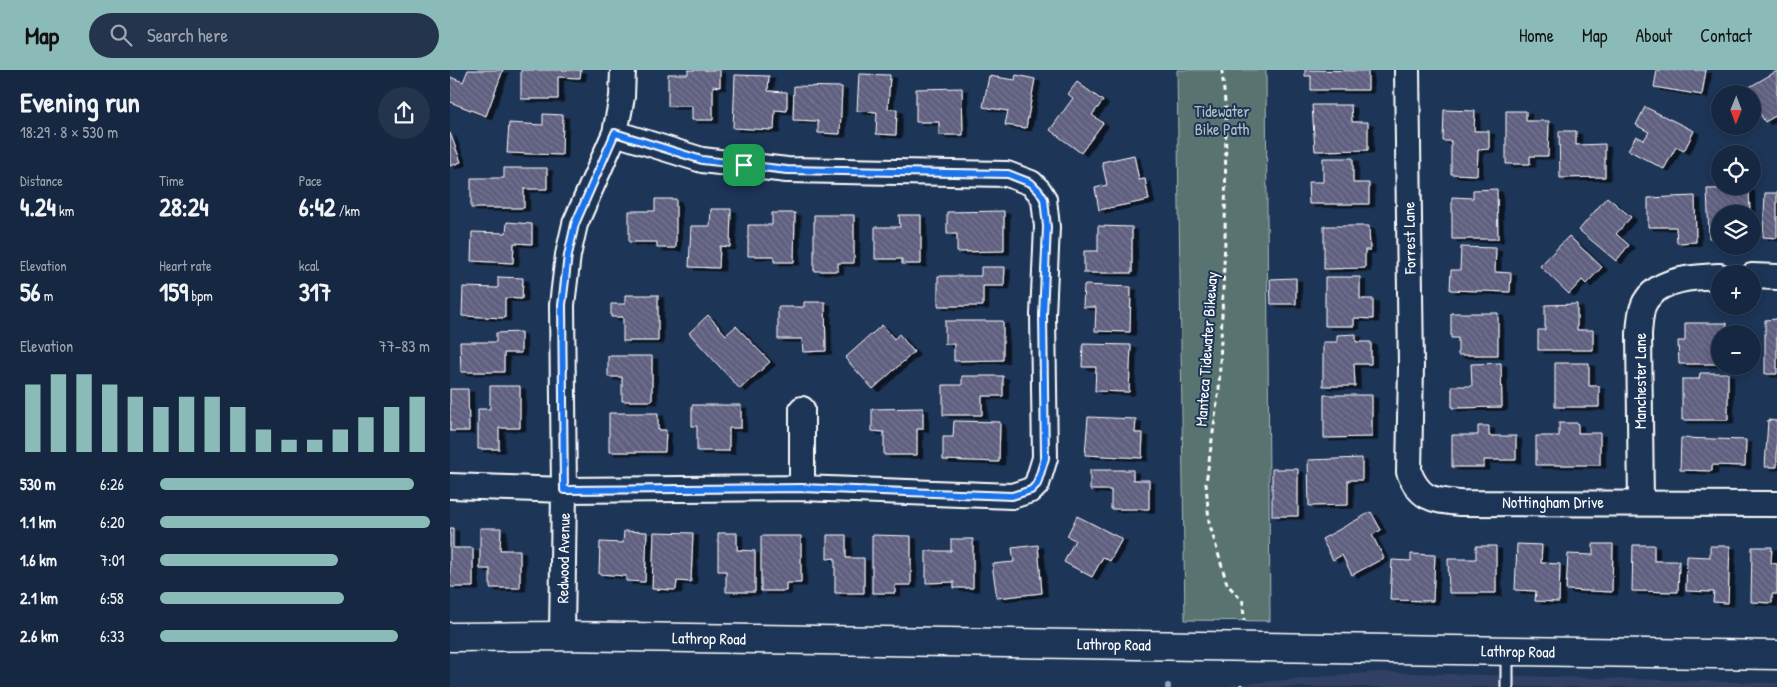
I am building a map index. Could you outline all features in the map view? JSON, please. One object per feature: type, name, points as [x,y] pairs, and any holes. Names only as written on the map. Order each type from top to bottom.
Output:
[{"type":"main road","name":"Lathrop Road","points":[[450,637],[562,636],[1777,655]]},
{"type":"street","name":"Redwood Avenue","points":[[562,636],[564,490],[562,305],[568,255],[575,224],[615,133],[622,97],[623,70]]},
{"type":"street","name":"Forrest Lane","points":[[1407,70],[1410,405]]},
{"type":"street","points":[[450,486],[564,490],[802,488],[1012,496],[1031,490],[1037,484],[1045,458],[1043,315],[1047,227],[1044,199],[1031,183],[1008,174],[787,170],[702,160],[615,133]]},
{"type":"street","points":[[1761,276],[1777,277]]},
{"type":"street","name":"Manchester Lane","points":[[1641,502],[1639,334],[1643,307],[1647,298],[1664,285],[1711,277]]},
{"type":"street","name":"Nottingham Drive","points":[[1410,405],[1409,472],[1415,487],[1432,500],[1460,503],[1641,502],[1777,504]]},
{"type":"street","points":[[802,409],[802,488]]},
{"type":"lane","points":[[1507,687],[1508,651]]},
{"type":"path","name":"Manteca Tidewater Bikeway","points":[[1222,70],[1226,113],[1225,250],[1219,389],[1206,483],[1209,522],[1227,584],[1243,602],[1244,621]]},
{"type":"shaded area","points":[[1377,672],[1777,683],[1777,687],[1230,687],[1230,685]]},
{"type":"green space","name":"Tidewater Bike Path","points":[[1177,70],[1266,70],[1270,621],[1185,620]]},
{"type":"building","points":[[468,70],[503,70],[486,116],[450,102],[450,77],[463,82]]},
{"type":"building","points":[[521,70],[581,70],[580,78],[558,77],[558,99],[521,99]]},
{"type":"building","points":[[688,70],[720,70],[720,87],[713,86],[713,120],[692,120],[692,106],[668,106],[668,74],[688,74]]},
{"type":"building","points":[[1305,70],[1368,71],[1368,90],[1311,90],[1311,76],[1305,76]]},
{"type":"building","points":[[1657,70],[1706,70],[1702,95],[1654,87]]},
{"type":"building","points":[[1777,71],[1777,115],[1765,122],[1761,116],[1761,85],[1753,85]]},
{"type":"building","points":[[859,74],[890,75],[888,109],[897,110],[896,135],[876,134],[877,112],[857,111]]},
{"type":"building","points":[[735,75],[769,76],[768,91],[787,92],[787,111],[775,110],[774,130],[733,128]]},
{"type":"building","points":[[1016,75],[1035,79],[1026,128],[1005,125],[1008,111],[983,107],[989,76],[1015,80]]},
{"type":"building","points":[[1077,82],[1103,101],[1092,115],[1103,123],[1081,153],[1050,130],[1073,98],[1068,94]]},
{"type":"building","points":[[794,86],[842,87],[840,134],[818,133],[818,121],[793,120]]},
{"type":"building","points":[[962,88],[963,135],[939,135],[939,122],[916,122],[916,89]]},
{"type":"building","points":[[1312,105],[1351,105],[1352,122],[1368,122],[1368,150],[1315,151]]},
{"type":"building","points":[[1645,107],[1694,131],[1684,151],[1676,147],[1664,169],[1628,150],[1636,136],[1644,140],[1649,132],[1636,125]]},
{"type":"building","points":[[1444,110],[1475,111],[1474,131],[1489,131],[1489,149],[1478,150],[1477,175],[1451,174],[1451,141],[1443,141]]},
{"type":"building","points":[[1506,111],[1526,111],[1526,121],[1549,121],[1548,156],[1530,156],[1530,164],[1506,164]]},
{"type":"building","points":[[543,114],[563,115],[562,155],[507,153],[509,123],[543,125]]},
{"type":"building","points":[[1559,131],[1576,131],[1576,145],[1605,144],[1605,177],[1560,178]]},
{"type":"building","points":[[450,133],[461,162],[450,166]]},
{"type":"building","points":[[1134,155],[1139,180],[1145,179],[1149,200],[1099,210],[1095,188],[1107,185],[1102,162]]},
{"type":"building","points":[[1323,158],[1353,158],[1353,183],[1369,183],[1369,204],[1309,204],[1308,182],[1323,182]]},
{"type":"building","points":[[504,168],[547,168],[547,189],[524,189],[524,208],[471,208],[471,178],[504,178]]},
{"type":"building","points":[[1497,189],[1498,239],[1452,239],[1452,197],[1473,198],[1473,190]]},
{"type":"building","points":[[1707,189],[1711,189],[1711,195],[1749,195],[1750,205],[1711,205],[1711,238],[1709,238]]},
{"type":"building","points":[[1765,193],[1777,193],[1777,238],[1763,237]]},
{"type":"building","points":[[1695,196],[1696,242],[1677,243],[1676,227],[1648,227],[1648,198]]},
{"type":"building","points":[[1607,197],[1631,217],[1616,234],[1629,245],[1616,261],[1579,230]]},
{"type":"building","points":[[655,199],[676,199],[676,248],[657,248],[657,242],[629,242],[629,211],[655,211]]},
{"type":"building","points":[[711,209],[731,209],[730,247],[720,246],[719,268],[689,267],[691,226],[710,226]]},
{"type":"building","points":[[1004,211],[1004,251],[957,252],[957,234],[947,234],[947,212]]},
{"type":"building","points":[[772,213],[795,213],[794,262],[774,262],[774,256],[748,256],[748,225],[772,225]]},
{"type":"building","points":[[814,215],[854,215],[854,263],[838,263],[838,271],[814,271]]},
{"type":"building","points":[[899,215],[921,215],[921,264],[902,264],[902,259],[875,259],[875,227],[900,227]]},
{"type":"building","points":[[507,222],[532,224],[532,244],[514,243],[513,263],[471,261],[472,232],[506,233]]},
{"type":"building","points":[[1098,226],[1132,227],[1132,273],[1084,273],[1084,251],[1098,251]]},
{"type":"building","points":[[1324,226],[1369,226],[1370,250],[1365,250],[1365,268],[1324,269]]},
{"type":"building","points":[[1569,236],[1602,267],[1586,284],[1582,280],[1569,294],[1540,266]]},
{"type":"building","points":[[1461,247],[1496,248],[1495,272],[1511,273],[1510,292],[1450,290],[1451,270],[1460,270]]},
{"type":"building","points":[[981,267],[1005,267],[1004,286],[983,286],[983,306],[938,306],[938,276],[981,276]]},
{"type":"building","points":[[498,277],[523,278],[522,299],[505,298],[505,318],[462,316],[463,287],[498,288]]},
{"type":"building","points":[[1325,277],[1360,277],[1360,299],[1373,299],[1373,319],[1354,318],[1354,326],[1325,326]]},
{"type":"building","points":[[1296,278],[1296,304],[1271,304],[1270,279]]},
{"type":"building","points":[[1084,285],[1131,287],[1130,332],[1095,331],[1096,307],[1083,307]]},
{"type":"building","points":[[625,295],[658,295],[658,341],[623,341],[623,317],[611,317],[611,304],[625,304]]},
{"type":"building","points":[[804,302],[825,302],[826,351],[803,352],[802,339],[778,339],[778,307],[804,307]]},
{"type":"building","points":[[1577,304],[1577,330],[1593,330],[1593,350],[1538,350],[1538,330],[1545,330],[1545,305]]},
{"type":"building","points":[[1451,313],[1498,313],[1498,355],[1458,355],[1458,338],[1451,338]]},
{"type":"building","points":[[708,315],[726,335],[736,326],[770,362],[740,389],[689,333]]},
{"type":"building","points":[[1777,319],[1777,374],[1765,374],[1765,320]]},
{"type":"building","points":[[945,321],[1003,321],[1003,360],[954,361],[954,344],[945,344]]},
{"type":"building","points":[[1685,323],[1727,323],[1727,325],[1711,325],[1711,364],[1679,364],[1678,341],[1685,341]]},
{"type":"building","points":[[882,325],[894,339],[899,334],[914,352],[873,389],[845,358]]},
{"type":"building","points":[[521,332],[521,353],[504,353],[504,372],[461,372],[460,342],[496,342],[496,333]]},
{"type":"building","points":[[1356,334],[1356,342],[1371,342],[1371,364],[1354,364],[1355,386],[1323,386],[1323,342],[1337,342],[1337,335]]},
{"type":"building","points":[[1083,344],[1131,345],[1129,392],[1095,391],[1096,367],[1082,367]]},
{"type":"building","points":[[608,356],[652,356],[652,401],[622,401],[622,377],[608,377]]},
{"type":"building","points":[[1501,363],[1502,407],[1452,408],[1452,386],[1472,386],[1471,364]]},
{"type":"building","points":[[1555,363],[1589,363],[1589,386],[1599,386],[1599,407],[1555,407]]},
{"type":"building","points":[[1700,373],[1728,375],[1728,420],[1682,420],[1682,379],[1699,379]]},
{"type":"building","points":[[962,376],[1003,376],[1003,396],[982,396],[982,415],[943,415],[943,385],[962,385]]},
{"type":"building","points":[[490,386],[520,386],[520,428],[499,428],[499,449],[478,449],[478,409],[490,409]]},
{"type":"building","points":[[450,389],[468,389],[469,431],[450,431]]},
{"type":"building","points":[[1324,395],[1372,395],[1372,437],[1324,438]]},
{"type":"building","points":[[692,405],[741,405],[741,428],[729,428],[729,451],[697,451],[697,426],[692,426]]},
{"type":"building","points":[[923,408],[923,429],[917,429],[917,455],[884,455],[884,432],[872,431],[872,409]]},
{"type":"building","points":[[609,413],[658,413],[658,430],[666,430],[665,452],[609,452]]},
{"type":"building","points":[[1088,417],[1136,419],[1135,433],[1143,433],[1142,458],[1085,455]]},
{"type":"building","points":[[1768,420],[1777,421],[1777,467],[1765,467]]},
{"type":"building","points":[[954,421],[1000,422],[999,462],[943,460],[943,437],[953,437]]},
{"type":"building","points":[[1559,423],[1578,423],[1578,433],[1600,433],[1600,465],[1536,465],[1536,436],[1559,436]]},
{"type":"building","points":[[1478,426],[1489,426],[1489,436],[1516,436],[1516,460],[1484,460],[1484,467],[1452,467],[1452,435],[1478,435]]},
{"type":"building","points":[[1681,438],[1746,440],[1745,466],[1712,465],[1712,471],[1680,470]]},
{"type":"building","points":[[1362,458],[1362,480],[1348,480],[1348,505],[1309,506],[1308,460]]},
{"type":"building","points":[[1272,469],[1298,469],[1298,516],[1272,516]]},
{"type":"building","points":[[1090,470],[1133,470],[1133,480],[1149,480],[1149,509],[1111,509],[1111,490],[1090,490]]},
{"type":"building","points":[[1371,512],[1381,530],[1372,535],[1384,558],[1352,575],[1342,555],[1333,560],[1322,539]]},
{"type":"building","points":[[1077,516],[1122,539],[1110,561],[1103,557],[1092,577],[1064,562],[1075,540],[1067,536]]},
{"type":"building","points":[[450,528],[453,528],[453,548],[473,548],[473,587],[450,587]]},
{"type":"building","points":[[480,528],[501,528],[500,550],[520,550],[520,588],[490,588],[490,569],[480,569]]},
{"type":"building","points":[[624,531],[647,532],[645,582],[626,581],[626,576],[599,574],[600,542],[623,543]]},
{"type":"building","points":[[654,532],[693,533],[691,582],[677,581],[676,590],[652,589]]},
{"type":"building","points":[[718,533],[737,533],[737,550],[755,551],[755,592],[726,592],[726,571],[718,571]]},
{"type":"building","points":[[827,535],[846,535],[846,558],[864,558],[864,593],[835,593],[835,558],[827,559]]},
{"type":"building","points":[[872,535],[911,536],[911,585],[895,585],[895,593],[872,593]]},
{"type":"building","points":[[761,536],[801,536],[801,583],[786,583],[786,591],[761,591]]},
{"type":"building","points":[[951,539],[973,539],[973,588],[954,588],[954,582],[926,583],[926,551],[951,551]]},
{"type":"building","points":[[1517,544],[1542,545],[1541,563],[1560,564],[1559,602],[1535,601],[1536,591],[1515,590]]},
{"type":"building","points":[[1593,544],[1613,544],[1612,592],[1566,590],[1568,554],[1593,555]]},
{"type":"building","points":[[1038,545],[1042,593],[997,598],[992,564],[1014,562],[1012,548]]},
{"type":"building","points":[[1633,545],[1654,545],[1654,561],[1679,561],[1678,592],[1632,591]]},
{"type":"building","points":[[1476,546],[1496,546],[1496,593],[1449,593],[1448,559],[1476,559]]},
{"type":"building","points":[[1710,546],[1730,546],[1728,603],[1713,602],[1714,592],[1686,591],[1687,556],[1710,557]]},
{"type":"building","points":[[1752,547],[1772,547],[1771,563],[1777,564],[1777,594],[1772,594],[1772,603],[1751,602]]},
{"type":"building","points":[[1411,554],[1435,555],[1433,601],[1390,600],[1392,560],[1411,561]]},
{"type":"route","points":[[615,133],[702,160],[744,165],[787,170],[1008,174],[1031,183],[1039,191],[1044,199],[1047,227],[1043,315],[1045,458],[1037,484],[1031,490],[1012,496],[802,488],[564,490],[562,305],[568,255],[575,224],[615,133]]}]
